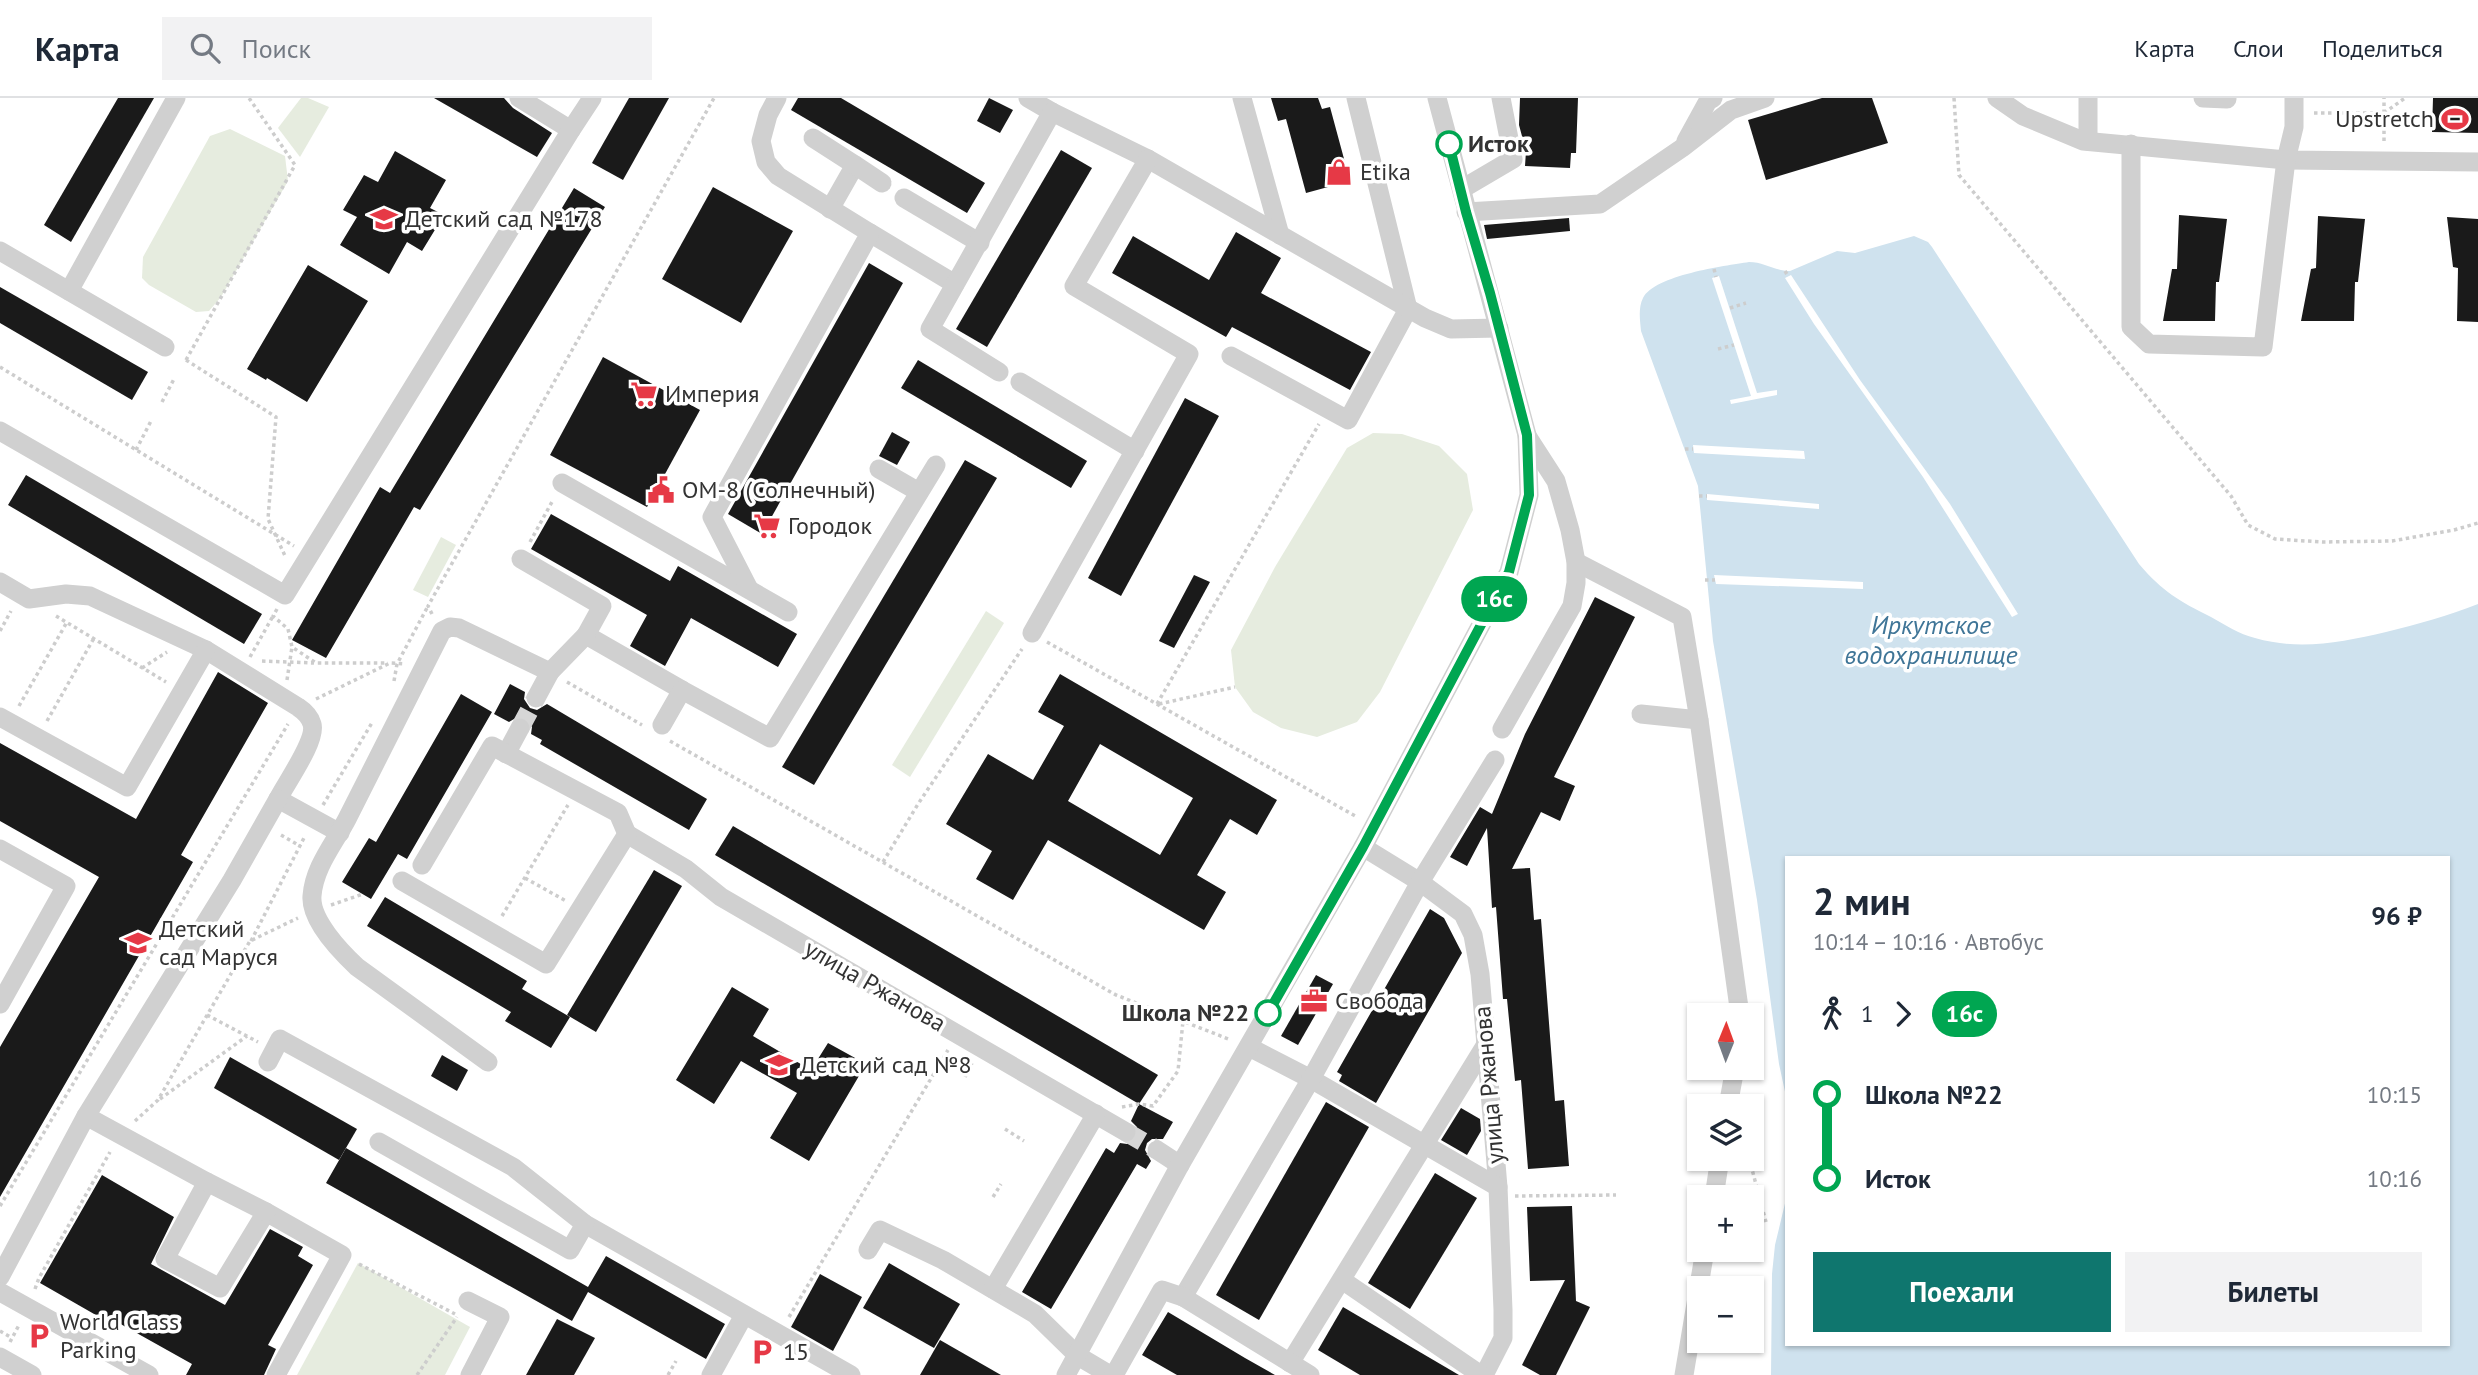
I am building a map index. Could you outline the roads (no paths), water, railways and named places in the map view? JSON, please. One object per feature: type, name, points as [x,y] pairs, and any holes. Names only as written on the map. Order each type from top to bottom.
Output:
[{"type":"street","points":[[69,291],[176,98]]},
{"type":"street","points":[[519,98],[571,130]]},
{"type":"street","points":[[0,431],[290,587],[592,98]]},
{"type":"street","points":[[778,98],[768,116],[761,141],[766,162],[778,176],[956,284]]},
{"type":"street","points":[[1028,98],[1147,159],[1408,309],[1451,329],[1499,328]]},
{"type":"street","points":[[1242,98],[1280,235]]},
{"type":"street","points":[[1231,356],[1348,420],[1408,309],[1356,98]]},
{"type":"street","points":[[1066,1375],[1180,1164],[1363,847],[1509,572],[1529,495],[1527,435],[1437,98]]},
{"type":"street","points":[[1462,188],[1513,159],[1501,98]]},
{"type":"street","points":[[1682,148],[1708,101],[1713,98]]},
{"type":"street","points":[[1466,212],[1600,204],[1682,148],[1731,110],[1765,98]]},
{"type":"street","points":[[1997,98],[2023,116],[2088,141],[2286,160],[2478,162]]},
{"type":"street","points":[[2088,98],[2088,141]]},
{"type":"street","points":[[2203,98],[2227,99]]},
{"type":"street","points":[[2131,144],[2131,327],[2149,344],[2263,347],[2286,160],[2294,127],[2294,105]]},
{"type":"street","points":[[999,372],[930,329],[1052,112]]},
{"type":"street","points":[[813,138],[882,183]]},
{"type":"street","points":[[1032,633],[1189,354],[1074,286],[1147,159]]},
{"type":"street","points":[[830,209],[855,165]]},
{"type":"street","points":[[904,198],[980,243]]},
{"type":"street","points":[[750,589],[712,517],[870,233]]},
{"type":"street","points":[[0,251],[166,347]]},
{"type":"street","points":[[1020,382],[1135,451]]},
{"type":"street","points":[[1502,729],[1572,606],[1576,583],[1577,562],[1556,481],[1527,435]]},
{"type":"street","points":[[586,635],[770,738],[936,465]]},
{"type":"street","points":[[878,469],[919,492]]},
{"type":"street","points":[[562,482],[788,612]]},
{"type":"street","points":[[522,559],[602,606],[586,635],[550,672],[536,698]]},
{"type":"street","points":[[1577,562],[1682,617],[1738,1003]]},
{"type":"street","points":[[0,582],[29,599],[66,594],[90,596],[214,655],[305,712],[313,726],[311,740],[232,880],[86,1116],[0,1277]]},
{"type":"street","points":[[488,1062],[357,967],[323,929],[312,898],[320,866],[340,833],[442,632],[450,627],[459,628],[550,672]]},
{"type":"street","points":[[5,720],[127,787],[182,692],[214,655]]},
{"type":"street","points":[[658,730],[682,690]]},
{"type":"street","points":[[1640,714],[1699,720]]},
{"type":"street","points":[[506,754],[520,728]]},
{"type":"street","points":[[402,881],[546,964],[627,834],[618,813],[492,746],[422,865]]},
{"type":"street","points":[[1183,1297],[1311,1079],[1419,881],[1495,760]]},
{"type":"street","points":[[278,799],[340,833]]},
{"type":"street","name":"улица Ржанова","points":[[627,834],[686,869],[721,897],[1126,1132]]},
{"type":"street","name":"улица Ржанова","points":[[1363,847],[1419,881],[1463,914],[1474,935],[1485,1045],[1505,1192],[1503,1338],[1482,1375]]},
{"type":"street","points":[[0,849],[66,886],[0,1004]]},
{"type":"street","points":[[271,1056],[280,1038],[513,1167],[585,1224],[851,1375]]},
{"type":"street","points":[[1290,1363],[1485,1045]]},
{"type":"street","points":[[1249,1047],[1311,1079],[1505,1192]]},
{"type":"street","points":[[993,1289],[1096,1114]]},
{"type":"street","points":[[86,1116],[342,1255],[276,1375]]},
{"type":"street","points":[[379,1142],[570,1250],[585,1224]]},
{"type":"street","points":[[1157,1150],[1180,1164]]},
{"type":"street","points":[[206,1182],[165,1259],[220,1288],[266,1212]]},
{"type":"street","points":[[868,1250],[880,1230],[943,1260],[1035,1314],[1078,1356],[1112,1375],[1162,1290],[1183,1297],[1310,1375]]},
{"type":"street","points":[[1684,1375],[1703,1262]]},
{"type":"street","points":[[1342,1280],[1482,1375]]},
{"type":"street","points":[[0,1292],[149,1375]]},
{"type":"street","points":[[463,1308],[500,1317],[470,1375]]},
{"type":"street","points":[[711,1375],[744,1315]]},
{"type":"street","points":[[3,1358],[32,1375]]},
{"type":"water","name":"Иркутское водохранилище","points":[[1914,236],[1928,242],[2139,564],[2180,601],[2249,636],[2288,644],[2321,644],[2386,632],[2433,620],[2478,604],[2478,1375],[1771,1375],[1772,1274],[1775,1245],[1785,1203],[1785,1346],[2450,1346],[2450,856],[1785,856],[1785,1092],[1757,900],[1713,641],[1698,486],[1641,331],[1640,306],[1650,290],[1661,283],[1691,273],[1749,262],[1790,271],[1837,251],[1855,253]]},
{"type":"tunnel","points":[[520,728],[536,698]]},
{"type":"tunnel","points":[[1126,1132],[1157,1150]]},
{"type":"place","name":"Upstretch","points":[[2455,119]]},
{"type":"place","name":"Исток","points":[[1449,144]]},
{"type":"place","name":"Etika","points":[[1339,172]]},
{"type":"place","name":"Детский сад №178","points":[[384,219]]},
{"type":"place","name":"Империя","points":[[644,394]]},
{"type":"place","name":"ОМ-8 (Солнечный)","points":[[661,490]]},
{"type":"place","name":"Городок","points":[[767,526]]},
{"type":"place","name":"Детский сад Маруся","points":[[138,943]]},
{"type":"place","name":"Свобода","points":[[1314,1001]]},
{"type":"place","name":"Школа №22","points":[[1268,1013]]},
{"type":"place","name":"Детский сад №8","points":[[779,1065]]},
{"type":"place","name":"World Class Parking","points":[[39,1336]]},
{"type":"place","name":"15","points":[[762,1352]]}]
